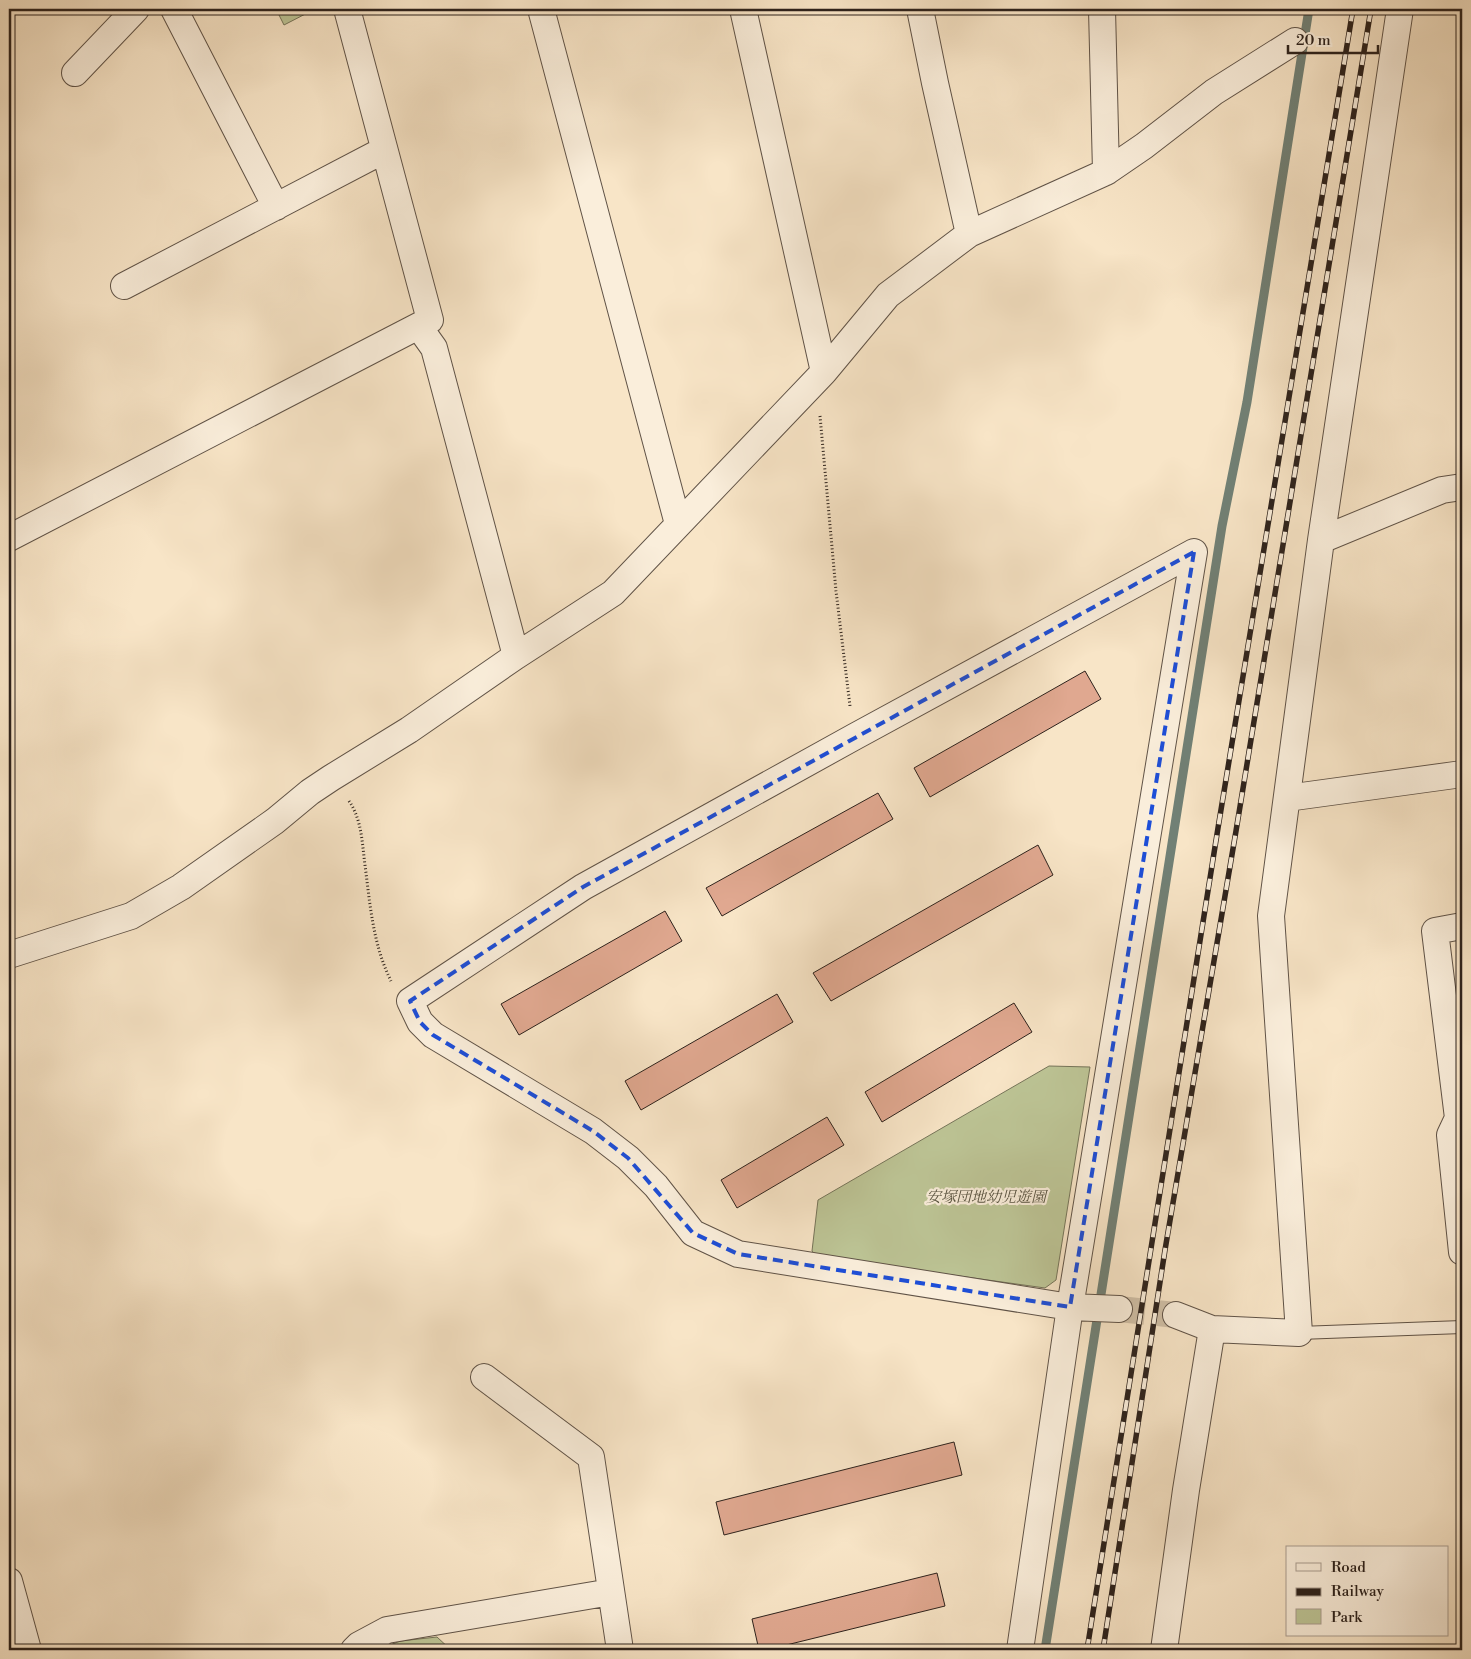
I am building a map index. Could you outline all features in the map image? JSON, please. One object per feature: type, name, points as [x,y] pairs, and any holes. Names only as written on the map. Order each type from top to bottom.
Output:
[{"type":"street","points":[[75,73],[136,9]]},
{"type":"street","points":[[174,9],[276,207]]},
{"type":"street","points":[[9,538],[430,320],[347,9]]},
{"type":"street","points":[[541,9],[678,524]]},
{"type":"street","points":[[743,9],[820,376]]},
{"type":"street","points":[[920,9],[969,234]]},
{"type":"street","points":[[1102,9],[1106,172]]},
{"type":"street","points":[[1176,1315],[1212,1329],[1300,1333],[1271,916],[1321,540],[1400,9]]},
{"type":"street","points":[[9,955],[131,916],[181,887],[275,822],[310,792],[409,730],[516,656],[613,593],[820,376],[888,295],[969,234],[1106,172],[1144,146],[1214,92],[1296,41]]},
{"type":"street","points":[[124,286],[384,150]]},
{"type":"street","points":[[419,327],[434,348],[516,656]]},
{"type":"street","points":[[1321,540],[1442,490],[1462,487]]},
{"type":"street","points":[[1020,1650],[1096,1308],[1194,552],[854,736],[583,887],[410,1001],[420,1022],[433,1035],[593,1131],[634,1163],[656,1186],[693,1233],[738,1254],[1096,1308]]},
{"type":"street","points":[[1288,798],[1462,774]]},
{"type":"street","points":[[1462,926],[1435,931],[1458,1118],[1450,1136],[1462,1252]]},
{"type":"street","points":[[1164,1650],[1186,1490],[1212,1329]]},
{"type":"street","points":[[484,1377],[591,1457],[620,1650]]},
{"type":"street","points":[[9,1581],[28,1650]]},
{"type":"street","points":[[354,1650],[359,1645],[387,1630],[611,1592]]},
{"type":"lane","points":[[1300,1333],[1462,1326]]},
{"type":"path","points":[[820,376],[836,592],[854,736]]},
{"type":"path","points":[[331,778],[354,808],[363,843],[376,946],[382,965],[392,983],[410,1001]]},
{"type":"highlighted area","points":[[1194,552],[1070,1307],[738,1254],[693,1233],[628,1158],[593,1131],[433,1035],[420,1022],[410,1001],[583,887]]},
{"type":"green space","points":[[276,9],[315,9],[284,25]]},
{"type":"green space","name":"安塚団地幼児遊園","points":[[1049,1066],[1090,1067],[1056,1280],[1045,1288],[816,1256],[812,1251],[818,1200]]},
{"type":"green space","points":[[437,1637],[451,1650],[378,1650],[400,1641]]},
{"type":"building","points":[[1085,671],[1101,699],[930,797],[914,768]]},
{"type":"building","points":[[878,793],[893,819],[722,916],[706,888]]},
{"type":"building","points":[[1038,845],[1053,875],[831,1001],[813,973]]},
{"type":"building","points":[[665,911],[682,941],[519,1035],[501,1004]]},
{"type":"building","points":[[777,994],[793,1022],[641,1110],[625,1081]]},
{"type":"building","points":[[1014,1003],[1032,1032],[882,1122],[865,1092]]},
{"type":"building","points":[[827,1117],[844,1145],[737,1208],[721,1180]]},
{"type":"building","points":[[954,1442],[962,1475],[724,1535],[716,1502]]},
{"type":"building","points":[[937,1573],[945,1606],[766,1650],[759,1650],[752,1619]]},
{"type":"waterway","points":[[1045,1650],[1222,526],[1247,402],[1309,9]]},
{"type":"tunnel","points":[[1119,1309],[1176,1315]]},
{"type":"railway","points":[[1087,1650],[1218,828],[1353,9]]},
{"type":"railway","points":[[1103,1650],[1165,1250],[1371,9]]}]
